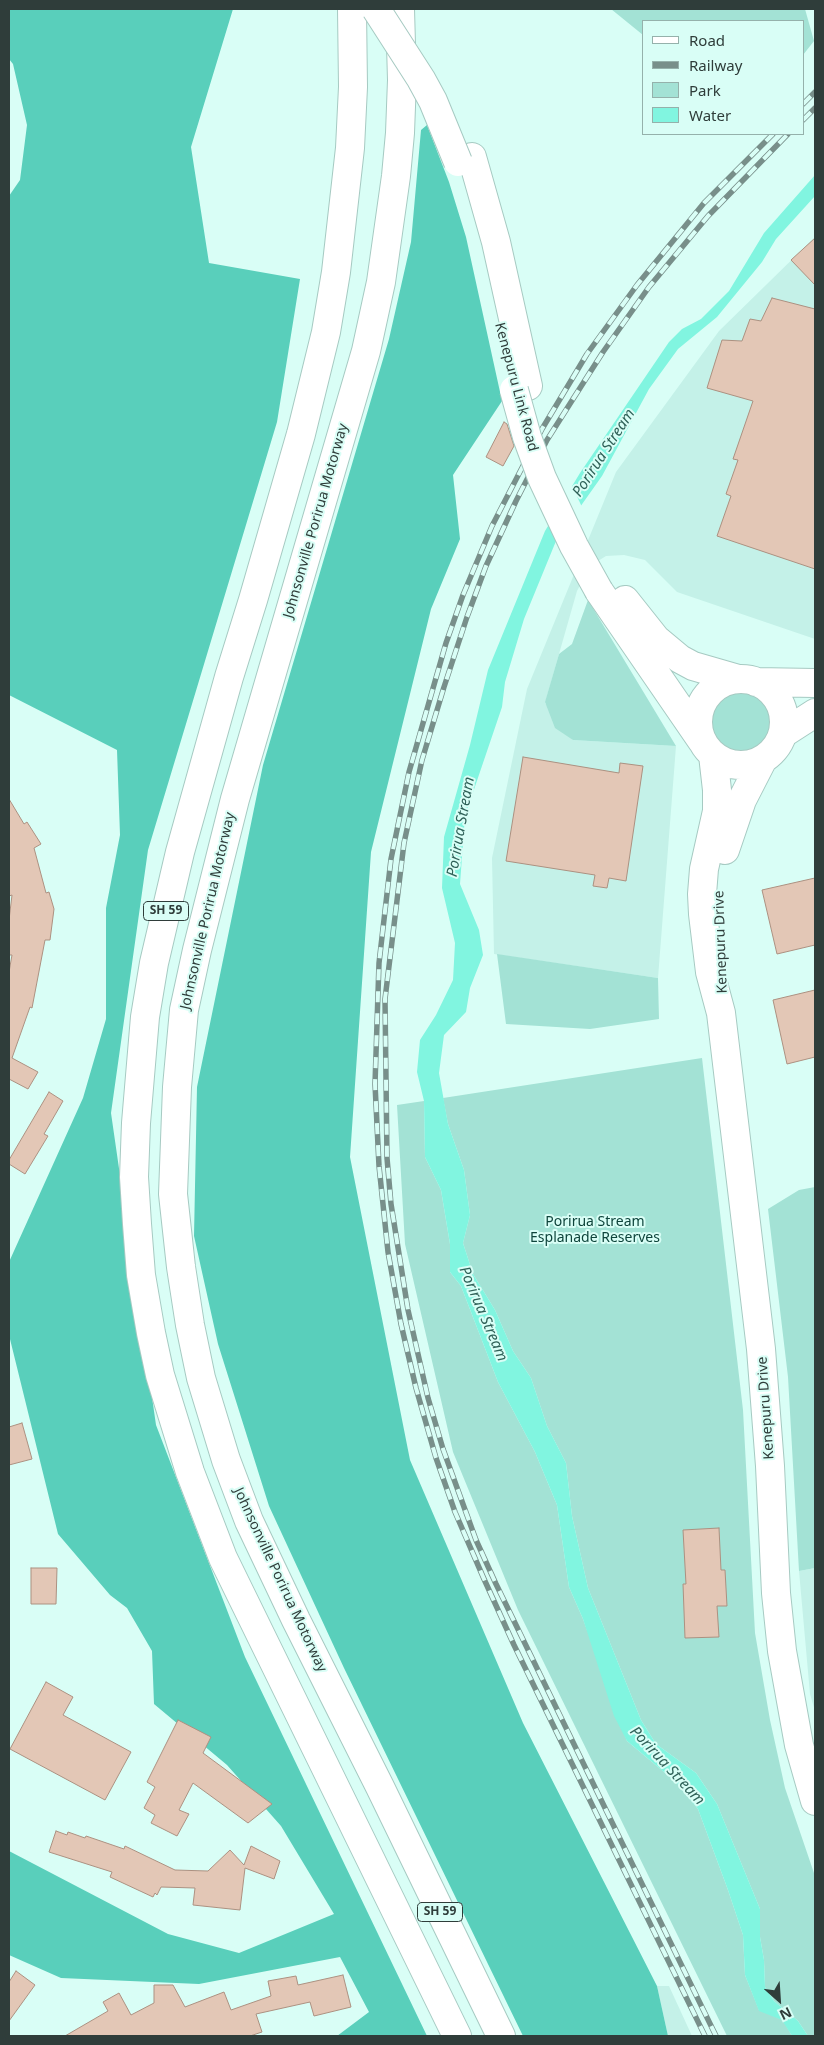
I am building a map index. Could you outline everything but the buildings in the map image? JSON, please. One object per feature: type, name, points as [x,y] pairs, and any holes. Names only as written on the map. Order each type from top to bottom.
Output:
[{"type":"main road","name":"SH 59","points":[[352,9],[353,87],[350,148],[343,224],[330,306],[315,380],[301,434],[229,677],[178,860],[154,963],[139,1071],[136,1123],[136,1205],[142,1275],[160,1375],[190,1472],[223,1558],[457,2036]]},
{"type":"main road","name":"Kenepuru Link Road","points":[[376,9],[421,79],[465,160]]},
{"type":"main road","name":"Kenepuru Link Road","points":[[395,9],[420,44],[436,74],[465,160],[494,235],[521,388],[537,422],[562,489],[606,587],[709,749]]},
{"type":"main road","name":"Johnsonville Porirua Motorway","points":[[400,9],[402,80],[400,133],[393,202],[381,282],[366,352],[235,799],[197,950],[183,1020],[176,1096],[173,1194],[176,1233],[185,1296],[202,1378],[226,1460],[249,1521],[501,2036]]},
{"type":"main road","name":"Kenepuru Link Road","points":[[606,587],[668,651],[693,666],[747,681]]},
{"type":"main road","points":[[747,681],[766,687],[780,702],[784,716],[784,734]]},
{"type":"main road","points":[[815,683],[747,681],[721,685],[713,690],[704,702],[699,716],[699,731],[709,749],[724,762],[737,765],[751,764],[763,759],[776,747],[784,734],[815,713]]},
{"type":"main road","name":"Kenepuru Drive","points":[[709,749],[717,811],[704,869],[702,894],[710,972],[721,1013],[762,1349],[776,1593],[782,1651],[797,1735],[815,1801]]},
{"type":"main road","name":"Kenepuru Drive","points":[[721,1013],[724,981],[717,904],[720,870],[735,817],[763,759]]},
{"type":"shaded area","points":[[9,9],[233,9],[191,147],[209,263],[300,279],[277,422],[148,850],[111,1113],[156,1425],[245,1657],[427,2036],[337,2036],[369,2012],[340,1957],[199,1984],[61,1978],[9,1955],[9,1851],[168,1934],[239,1953],[334,1914],[281,1826],[227,1765],[154,1704],[152,1651],[127,1608],[110,1595],[58,1534],[9,1335],[9,1262],[83,1098],[106,1019],[106,908],[120,835],[117,750],[9,695],[9,196],[20,180],[27,125],[13,64],[9,59]]},
{"type":"shaded area","points":[[427,125],[449,182],[466,237],[502,401],[453,475],[460,539],[431,609],[371,852],[350,1157],[410,1460],[523,1723],[657,1986],[668,2036],[523,2036],[344,1668],[269,1506],[218,1344],[194,1236],[197,1087],[263,765],[389,339],[411,242],[421,130]]},
{"type":"shaded area","points":[[815,237],[815,639],[677,592],[645,560],[624,555],[606,556],[590,566],[577,591],[545,703],[573,740],[676,746],[658,978],[494,954],[492,858],[527,689],[616,472],[719,331]]},
{"type":"shaded area","points":[[815,1568],[815,1711],[810,1694],[799,1571]]},
{"type":"shaded area","points":[[657,1986],[669,1986],[692,2036],[668,2036]]},
{"type":"green space","points":[[611,9],[805,9],[814,41],[804,54],[804,20],[642,20],[642,34]]},
{"type":"green space","points":[[588,600],[676,746],[573,740],[555,728],[545,702],[559,654],[572,644]]},
{"type":"green space","points":[[742,692],[759,697],[767,705],[772,722],[767,739],[759,747],[742,752],[725,747],[717,739],[712,722],[717,705],[725,697]]},
{"type":"green space","points":[[497,954],[658,978],[659,1019],[590,1029],[506,1024]]},
{"type":"green space","name":"Porirua Stream Esplanade Reserves","points":[[702,1058],[743,1410],[755,1633],[770,1720],[785,1788],[815,1876],[815,2036],[808,2036],[798,2021],[774,2001],[765,1987],[764,1960],[760,1937],[760,1909],[717,1804],[696,1773],[656,1744],[641,1720],[588,1588],[572,1516],[566,1463],[547,1426],[531,1378],[513,1351],[495,1310],[473,1274],[463,1243],[470,1215],[464,1170],[448,1124],[443,1098]]},
{"type":"green space","points":[[424,1101],[425,1157],[441,1190],[450,1244],[450,1272],[461,1286],[498,1382],[535,1452],[557,1505],[569,1587],[583,1619],[627,1741],[676,1782],[698,1809],[743,1935],[745,1975],[759,2010],[783,2020],[792,2036],[727,2036],[518,1610],[453,1452],[405,1244],[397,1105]]},
{"type":"green space","points":[[815,1187],[815,1568],[799,1571],[788,1377],[768,1209],[799,1190]]},
{"type":"water","name":"Porirua Stream","points":[[815,175],[815,196],[776,239],[762,262],[717,317],[678,349],[649,389],[602,476],[556,541],[524,619],[505,682],[502,707],[465,816],[460,884],[479,930],[483,955],[470,988],[466,1012],[444,1035],[439,1073],[448,1124],[464,1170],[470,1215],[463,1243],[473,1274],[495,1310],[513,1351],[531,1378],[547,1426],[566,1463],[572,1516],[588,1588],[641,1720],[656,1744],[696,1773],[717,1804],[760,1909],[760,1937],[764,1960],[765,1987],[774,2001],[798,2021],[808,2036],[792,2036],[782,2020],[759,2011],[745,1975],[743,1935],[698,1809],[676,1782],[627,1741],[614,1716],[583,1619],[569,1587],[557,1505],[535,1452],[498,1382],[461,1286],[450,1272],[450,1244],[441,1190],[425,1157],[424,1101],[417,1072],[420,1040],[436,1015],[453,980],[455,943],[442,888],[444,837],[470,745],[488,670],[545,531],[580,473],[669,342],[682,329],[701,319],[729,291],[764,233]]},
{"type":"pier","points":[[571,484],[582,507],[559,540],[549,519]]},
{"type":"railway","points":[[804,103],[815,92]]},
{"type":"railway","points":[[804,119],[815,108]]},
{"type":"railway","points":[[705,2036],[514,1645],[455,1512],[436,1458],[416,1388],[401,1324],[388,1252],[379,1166],[375,1084],[379,963],[391,859],[409,772],[446,643],[463,595],[492,526],[542,429],[587,354],[637,285],[704,203],[772,135]]},
{"type":"railway","points":[[716,2036],[496,1584],[476,1540],[443,1449],[428,1398],[408,1310],[391,1204],[387,1158],[385,999],[404,843],[422,760],[467,617],[486,566],[516,501],[547,440],[603,352],[649,287],[708,216],[787,135]]}]
